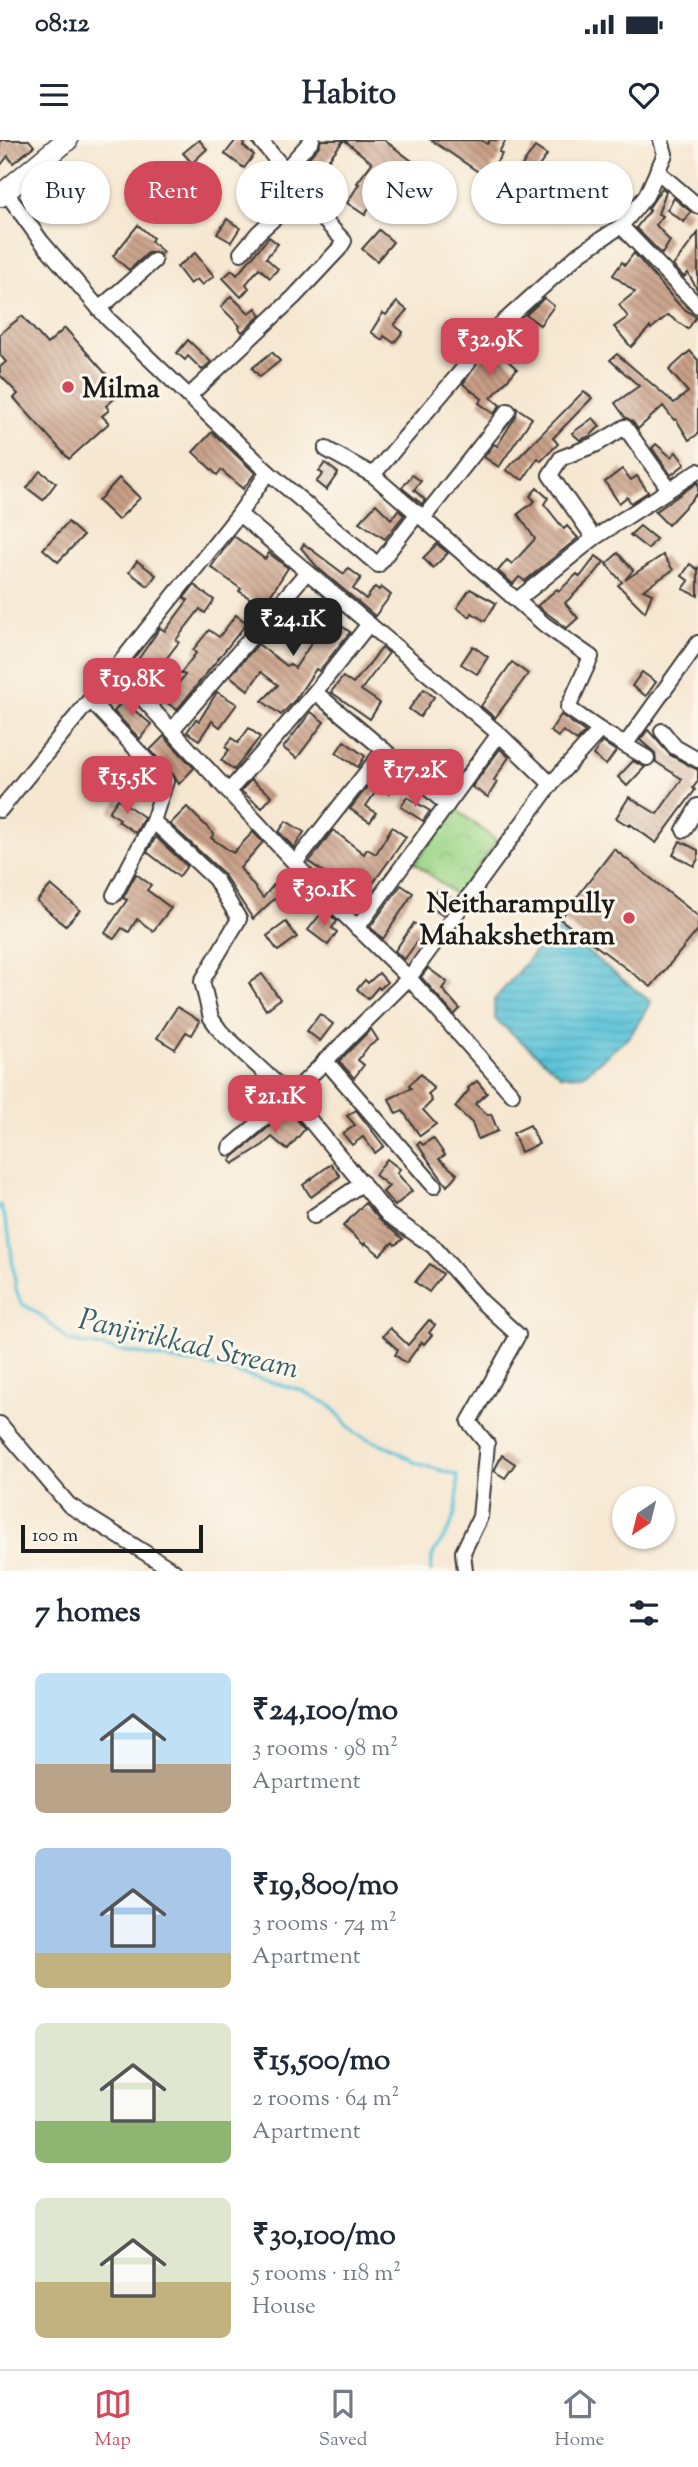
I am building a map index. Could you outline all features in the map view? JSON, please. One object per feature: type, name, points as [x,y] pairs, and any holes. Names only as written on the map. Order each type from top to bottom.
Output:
[{"type":"main road","points":[[3,193],[67,140]]},
{"type":"street","points":[[260,140],[278,161]]},
{"type":"street","points":[[293,161],[312,140]]},
{"type":"street","points":[[373,475],[468,363],[480,344],[579,254],[621,226],[646,196],[665,154],[661,140]]},
{"type":"street","points":[[657,171],[698,206]]},
{"type":"street","points":[[3,193],[99,309],[268,472],[377,565],[508,411]]},
{"type":"street","points":[[241,253],[268,224]]},
{"type":"street","points":[[189,397],[294,297],[339,249],[344,241],[328,224]]},
{"type":"street","points":[[621,226],[698,306]]},
{"type":"street","points":[[99,309],[153,261]]},
{"type":"street","points":[[594,538],[550,475],[561,458],[597,444],[625,427],[669,489]]},
{"type":"street","points":[[326,449],[373,475],[545,625],[591,657],[568,708],[647,758]]},
{"type":"street","points":[[517,600],[594,538],[698,471]]},
{"type":"street","points":[[0,810],[239,514],[268,472]]},
{"type":"street","points":[[239,514],[499,734],[551,784]]},
{"type":"street","points":[[172,730],[307,572]]},
{"type":"street","points":[[229,792],[369,624]]},
{"type":"street","points":[[625,745],[698,643]]},
{"type":"street","points":[[116,669],[295,863],[409,978],[512,1094]]},
{"type":"street","points":[[315,692],[447,805]]},
{"type":"street","points":[[90,700],[166,781],[153,821],[114,895]]},
{"type":"street","points":[[230,1147],[290,1096],[409,978],[551,784],[600,730]]},
{"type":"street","points":[[663,731],[675,747],[698,760]]},
{"type":"street","points":[[357,928],[499,734]]},
{"type":"street","points":[[295,863],[384,750]]},
{"type":"street","points":[[684,830],[698,806]]},
{"type":"street","points":[[153,821],[215,879],[239,919],[202,981],[211,1018],[221,1032],[290,1096],[388,1215],[433,1246],[482,1302],[518,1335],[469,1422],[487,1444],[480,1517],[463,1552],[465,1571]]},
{"type":"street","points":[[325,1060],[433,1186]]},
{"type":"street","points":[[314,1216],[363,1183]]},
{"type":"street","points":[[0,1424],[69,1505],[174,1571]]},
{"type":"green space","points":[[456,809],[497,841],[456,895],[415,863]]},
{"type":"water","points":[[556,927],[651,1002],[630,1036],[583,1075],[562,1076],[495,1019],[494,1000]]},
{"type":"building","points":[[0,140],[29,140],[34,146],[13,163],[8,156],[0,166]]},
{"type":"building","points":[[199,140],[207,149],[194,161],[190,161],[183,153]]},
{"type":"building","points":[[236,140],[246,140],[243,146],[254,155],[249,161],[236,162],[225,154]]},
{"type":"building","points":[[321,140],[344,140],[327,161],[306,161]]},
{"type":"building","points":[[344,140],[384,140],[412,161],[370,161]]},
{"type":"building","points":[[431,140],[481,140],[487,144],[490,140],[506,140],[497,161],[471,161],[471,167]]},
{"type":"building","points":[[535,147],[547,155],[543,161],[525,161]]},
{"type":"building","points":[[362,176],[362,213],[348,204],[359,184],[357,183]]},
{"type":"building","points":[[662,188],[666,191],[658,214],[663,216],[656,225],[670,241],[662,254],[636,228]]},
{"type":"building","points":[[674,198],[691,212],[684,222],[667,210]]},
{"type":"building","points":[[227,219],[240,228],[231,242],[217,234]]},
{"type":"building","points":[[138,225],[153,238],[151,241],[163,252],[148,253],[129,270],[113,256]]},
{"type":"building","points":[[379,230],[393,242],[377,261],[362,249]]},
{"type":"building","points":[[698,233],[698,291],[688,273],[684,277],[673,266]]},
{"type":"building","points":[[269,237],[278,244],[266,258],[278,269],[270,278],[259,268],[246,284],[249,288],[241,297],[223,278],[232,270],[237,275]]},
{"type":"building","points":[[195,253],[214,276],[202,285],[197,279],[190,284],[177,267]]},
{"type":"building","points":[[634,253],[680,306],[696,317],[688,329],[668,315],[651,329],[650,327],[631,347],[614,327],[628,317],[619,305],[635,292],[613,275],[622,262],[625,265]]},
{"type":"building","points":[[231,296],[249,313],[256,308],[261,315],[242,332],[240,326],[221,307]]},
{"type":"building","points":[[544,298],[554,306],[540,325],[526,315]]},
{"type":"building","points":[[397,302],[407,310],[394,325],[403,332],[394,343],[384,336],[382,340],[371,332],[383,313],[386,315]]},
{"type":"building","name":"Milma","points":[[22,316],[47,344],[65,328],[122,392],[106,406],[109,410],[102,416],[109,423],[69,459],[14,398],[18,394],[0,375],[0,367],[6,362],[0,355],[0,334]]},
{"type":"building","points":[[188,340],[211,362],[202,370],[188,356],[185,360],[177,353]]},
{"type":"building","points":[[487,349],[494,355],[497,351],[517,369],[491,398],[500,405],[494,414],[479,403],[482,399],[463,384]]},
{"type":"building","points":[[690,351],[698,360],[698,434],[689,440],[676,419],[674,420],[663,406],[638,429],[615,403],[639,386],[610,360],[617,354],[674,403],[688,392],[669,370]]},
{"type":"building","points":[[272,352],[280,361],[260,377],[252,368]]},
{"type":"building","points":[[584,391],[592,398],[553,438],[558,444],[541,461],[538,458],[523,480],[506,470]]},
{"type":"building","points":[[517,408],[532,418],[499,467],[484,457],[494,444],[497,446],[516,416]]},
{"type":"building","points":[[593,418],[600,426],[590,436],[580,440],[572,433]]},
{"type":"building","points":[[212,432],[255,473],[243,489],[221,470],[217,475],[193,452]]},
{"type":"building","points":[[656,444],[671,457],[676,452],[685,464],[671,475],[652,448]]},
{"type":"building","points":[[325,463],[338,473],[326,490],[316,482],[323,474],[319,471]]},
{"type":"building","points":[[622,469],[631,480],[637,476],[648,492],[631,503],[627,497],[619,503],[605,482]]},
{"type":"building","points":[[40,471],[56,483],[43,500],[27,488]]},
{"type":"building","points":[[412,475],[421,481],[414,490],[425,500],[422,504],[402,488]]},
{"type":"building","points":[[119,478],[140,498],[118,520],[98,501]]},
{"type":"building","points":[[698,482],[698,493],[668,525],[655,512]]},
{"type":"building","points":[[537,488],[548,498],[544,504],[564,529],[567,526],[578,538],[525,581],[519,577],[513,584],[498,571],[507,560],[512,564],[535,539],[518,514],[535,501],[530,496]]},
{"type":"building","points":[[376,504],[391,519],[398,510],[404,515],[385,539],[359,522]]},
{"type":"building","points":[[68,522],[83,536],[58,562],[43,549]]},
{"type":"building","points":[[640,526],[656,539],[648,549],[630,535]]},
{"type":"building","points":[[234,536],[265,559],[269,553],[288,568],[263,607],[211,567]]},
{"type":"building","points":[[304,544],[344,574],[348,568],[361,578],[353,589],[366,599],[375,587],[379,590],[381,587],[391,595],[375,616],[318,568],[301,548]]},
{"type":"building","points":[[437,544],[448,553],[433,568],[423,558]]},
{"type":"building","points":[[618,553],[633,570],[625,580],[663,555],[673,570],[643,590],[652,594],[645,612],[618,585],[622,582],[606,564]]},
{"type":"building","points":[[596,556],[604,562],[565,603],[578,618],[567,628],[537,606],[577,574],[580,577]]},
{"type":"building","points":[[137,561],[156,575],[148,586],[129,572]]},
{"type":"building","points":[[690,564],[697,569],[698,567],[698,596],[683,589],[689,581],[682,576]]},
{"type":"building","points":[[194,585],[214,600],[205,613],[200,609],[176,640],[179,642],[156,672],[159,674],[149,687],[130,671],[160,628],[165,631],[188,600],[184,598]]},
{"type":"building","points":[[470,589],[496,603],[485,621],[472,613],[470,617],[457,608]]},
{"type":"building","points":[[299,596],[350,632],[319,671],[316,669],[281,715],[262,701],[278,685],[261,672],[248,690],[230,676],[258,644],[287,666],[289,664],[295,668],[318,633],[300,619],[297,623],[283,615]]},
{"type":"building","points":[[236,615],[247,623],[177,710],[165,701],[185,675],[181,673],[196,653],[193,650],[209,630],[219,637]]},
{"type":"building","points":[[473,646],[488,657],[477,674],[461,664]]},
{"type":"building","points":[[382,648],[389,653],[361,690],[380,703],[370,719],[331,692],[343,677],[353,684]]},
{"type":"building","points":[[512,662],[528,674],[495,718],[481,706]]},
{"type":"building","points":[[642,672],[656,682],[646,696],[632,686]]},
{"type":"building","points":[[424,689],[434,697],[420,717],[409,709]]},
{"type":"building","points":[[217,692],[237,704],[220,727],[212,721],[199,740],[187,732],[196,719],[199,721]]},
{"type":"building","points":[[125,696],[136,707],[134,710],[151,724],[140,739],[114,712]]},
{"type":"building","points":[[311,712],[324,722],[297,758],[283,748]]},
{"type":"building","points":[[561,715],[585,732],[577,741],[563,731],[558,737],[550,731]]},
{"type":"building","points":[[249,728],[260,737],[234,770],[221,760],[229,750],[225,747],[232,738],[238,743]]},
{"type":"building","points":[[648,730],[670,755],[698,770],[698,781],[693,788],[695,790],[656,843],[630,824],[629,826],[616,818],[629,797],[657,814],[682,779],[656,762],[655,753],[640,740]]},
{"type":"building","points":[[164,736],[194,768],[179,784],[150,750]]},
{"type":"building","points":[[344,741],[365,756],[358,767],[336,753]]},
{"type":"building","points":[[602,742],[616,751],[606,765],[593,755]]},
{"type":"building","points":[[500,749],[509,757],[494,780],[497,782],[488,797],[472,787]]},
{"type":"building","points":[[436,752],[449,760],[436,781],[424,772]]},
{"type":"building","points":[[633,761],[645,767],[627,786],[618,777]]},
{"type":"building","points":[[385,764],[400,779],[389,794],[379,787],[366,806],[376,813],[370,822],[350,809]]},
{"type":"building","points":[[251,780],[272,796],[262,808],[241,791]]},
{"type":"building","points":[[407,797],[430,811],[423,821],[401,807]]},
{"type":"building","points":[[118,799],[144,817],[136,833],[109,812]]},
{"type":"building","points":[[187,807],[214,834],[211,838],[233,853],[253,832],[263,842],[240,868],[263,898],[285,871],[299,882],[281,904],[274,899],[253,919],[222,872],[170,824]]},
{"type":"building","points":[[286,821],[304,832],[294,848],[279,832]]},
{"type":"building","points":[[392,827],[406,837],[356,907],[344,898],[350,890],[309,862],[333,830],[364,854],[367,849],[376,854]]},
{"type":"building","points":[[156,837],[187,866],[179,877],[147,852]]},
{"type":"building","points":[[680,841],[698,850],[698,859],[694,866],[673,855]]},
{"type":"building","name":"Neitharampully Mahakshethram","points":[[614,849],[698,916],[698,930],[651,987],[560,919]]},
{"type":"building","points":[[136,874],[151,885],[147,890],[171,908],[153,931],[137,919],[129,932],[122,928],[114,939],[105,933],[127,900],[123,898]]},
{"type":"building","points":[[51,885],[80,910],[65,926],[37,901]]},
{"type":"building","points":[[401,885],[413,893],[383,939],[370,927]]},
{"type":"building","points":[[438,890],[453,901],[442,915],[428,905]]},
{"type":"building","points":[[324,910],[337,921],[332,928],[337,932],[328,945],[308,930]]},
{"type":"building","points":[[286,922],[297,937],[278,951],[267,936]]},
{"type":"building","points":[[414,923],[425,931],[404,960],[395,951]]},
{"type":"building","points":[[428,968],[447,982],[442,989],[460,1009],[454,1015],[421,977]]},
{"type":"building","points":[[379,973],[387,982],[380,989],[378,987],[368,999],[357,989],[365,980],[368,983]]},
{"type":"building","points":[[262,974],[280,999],[266,1010],[249,983]]},
{"type":"building","points":[[177,1007],[200,1021],[192,1035],[186,1032],[175,1049],[157,1038]]},
{"type":"building","points":[[320,1014],[333,1024],[320,1041],[307,1031]]},
{"type":"building","points":[[371,1029],[378,1040],[368,1047],[358,1060],[364,1065],[354,1078],[339,1061]]},
{"type":"building","points":[[421,1074],[434,1089],[428,1094],[432,1101],[423,1110],[436,1124],[420,1136],[403,1111],[396,1114],[389,1099],[411,1088],[409,1085]]},
{"type":"building","points":[[477,1081],[487,1093],[475,1104],[488,1115],[491,1114],[498,1131],[478,1139],[472,1123],[455,1107],[468,1088]]},
{"type":"building","points":[[241,1087],[258,1100],[248,1114],[231,1101]]},
{"type":"building","points":[[289,1110],[305,1129],[287,1150],[272,1137],[233,1164],[230,1161],[234,1156]]},
{"type":"building","points":[[356,1110],[384,1146],[375,1153],[363,1137],[352,1145],[343,1134],[355,1125],[347,1116]]},
{"type":"building","points":[[530,1125],[539,1144],[521,1152],[513,1133]]},
{"type":"building","points":[[433,1138],[445,1155],[439,1159],[457,1174],[447,1186],[417,1144],[420,1142],[423,1145]]},
{"type":"building","points":[[387,1159],[400,1169],[397,1173],[412,1191],[395,1206],[383,1192],[389,1186],[375,1175]]},
{"type":"building","points":[[331,1164],[340,1176],[311,1197],[303,1185]]},
{"type":"building","points":[[365,1203],[403,1239],[395,1245],[393,1242],[380,1255],[343,1226]]},
{"type":"building","points":[[430,1264],[443,1274],[429,1292],[415,1282]]},
{"type":"building","points":[[429,1320],[435,1325],[429,1333],[432,1335],[424,1344],[422,1342],[406,1363],[395,1355],[398,1350],[383,1336],[390,1328],[408,1345]]},
{"type":"building","points":[[502,1455],[515,1464],[505,1478],[494,1471]]},
{"type":"waterway","name":"Panjirikkad Stream","points":[[0,1205],[9,1233],[16,1290],[21,1303],[40,1315],[69,1341],[205,1364],[300,1390],[330,1405],[355,1433],[416,1463],[457,1475],[455,1514],[433,1554],[431,1571]]},
{"type":"place","name":"Milma","points":[[68,387]]},
{"type":"place","name":"Neitharampully Mahakshethram","points":[[629,918]]}]
